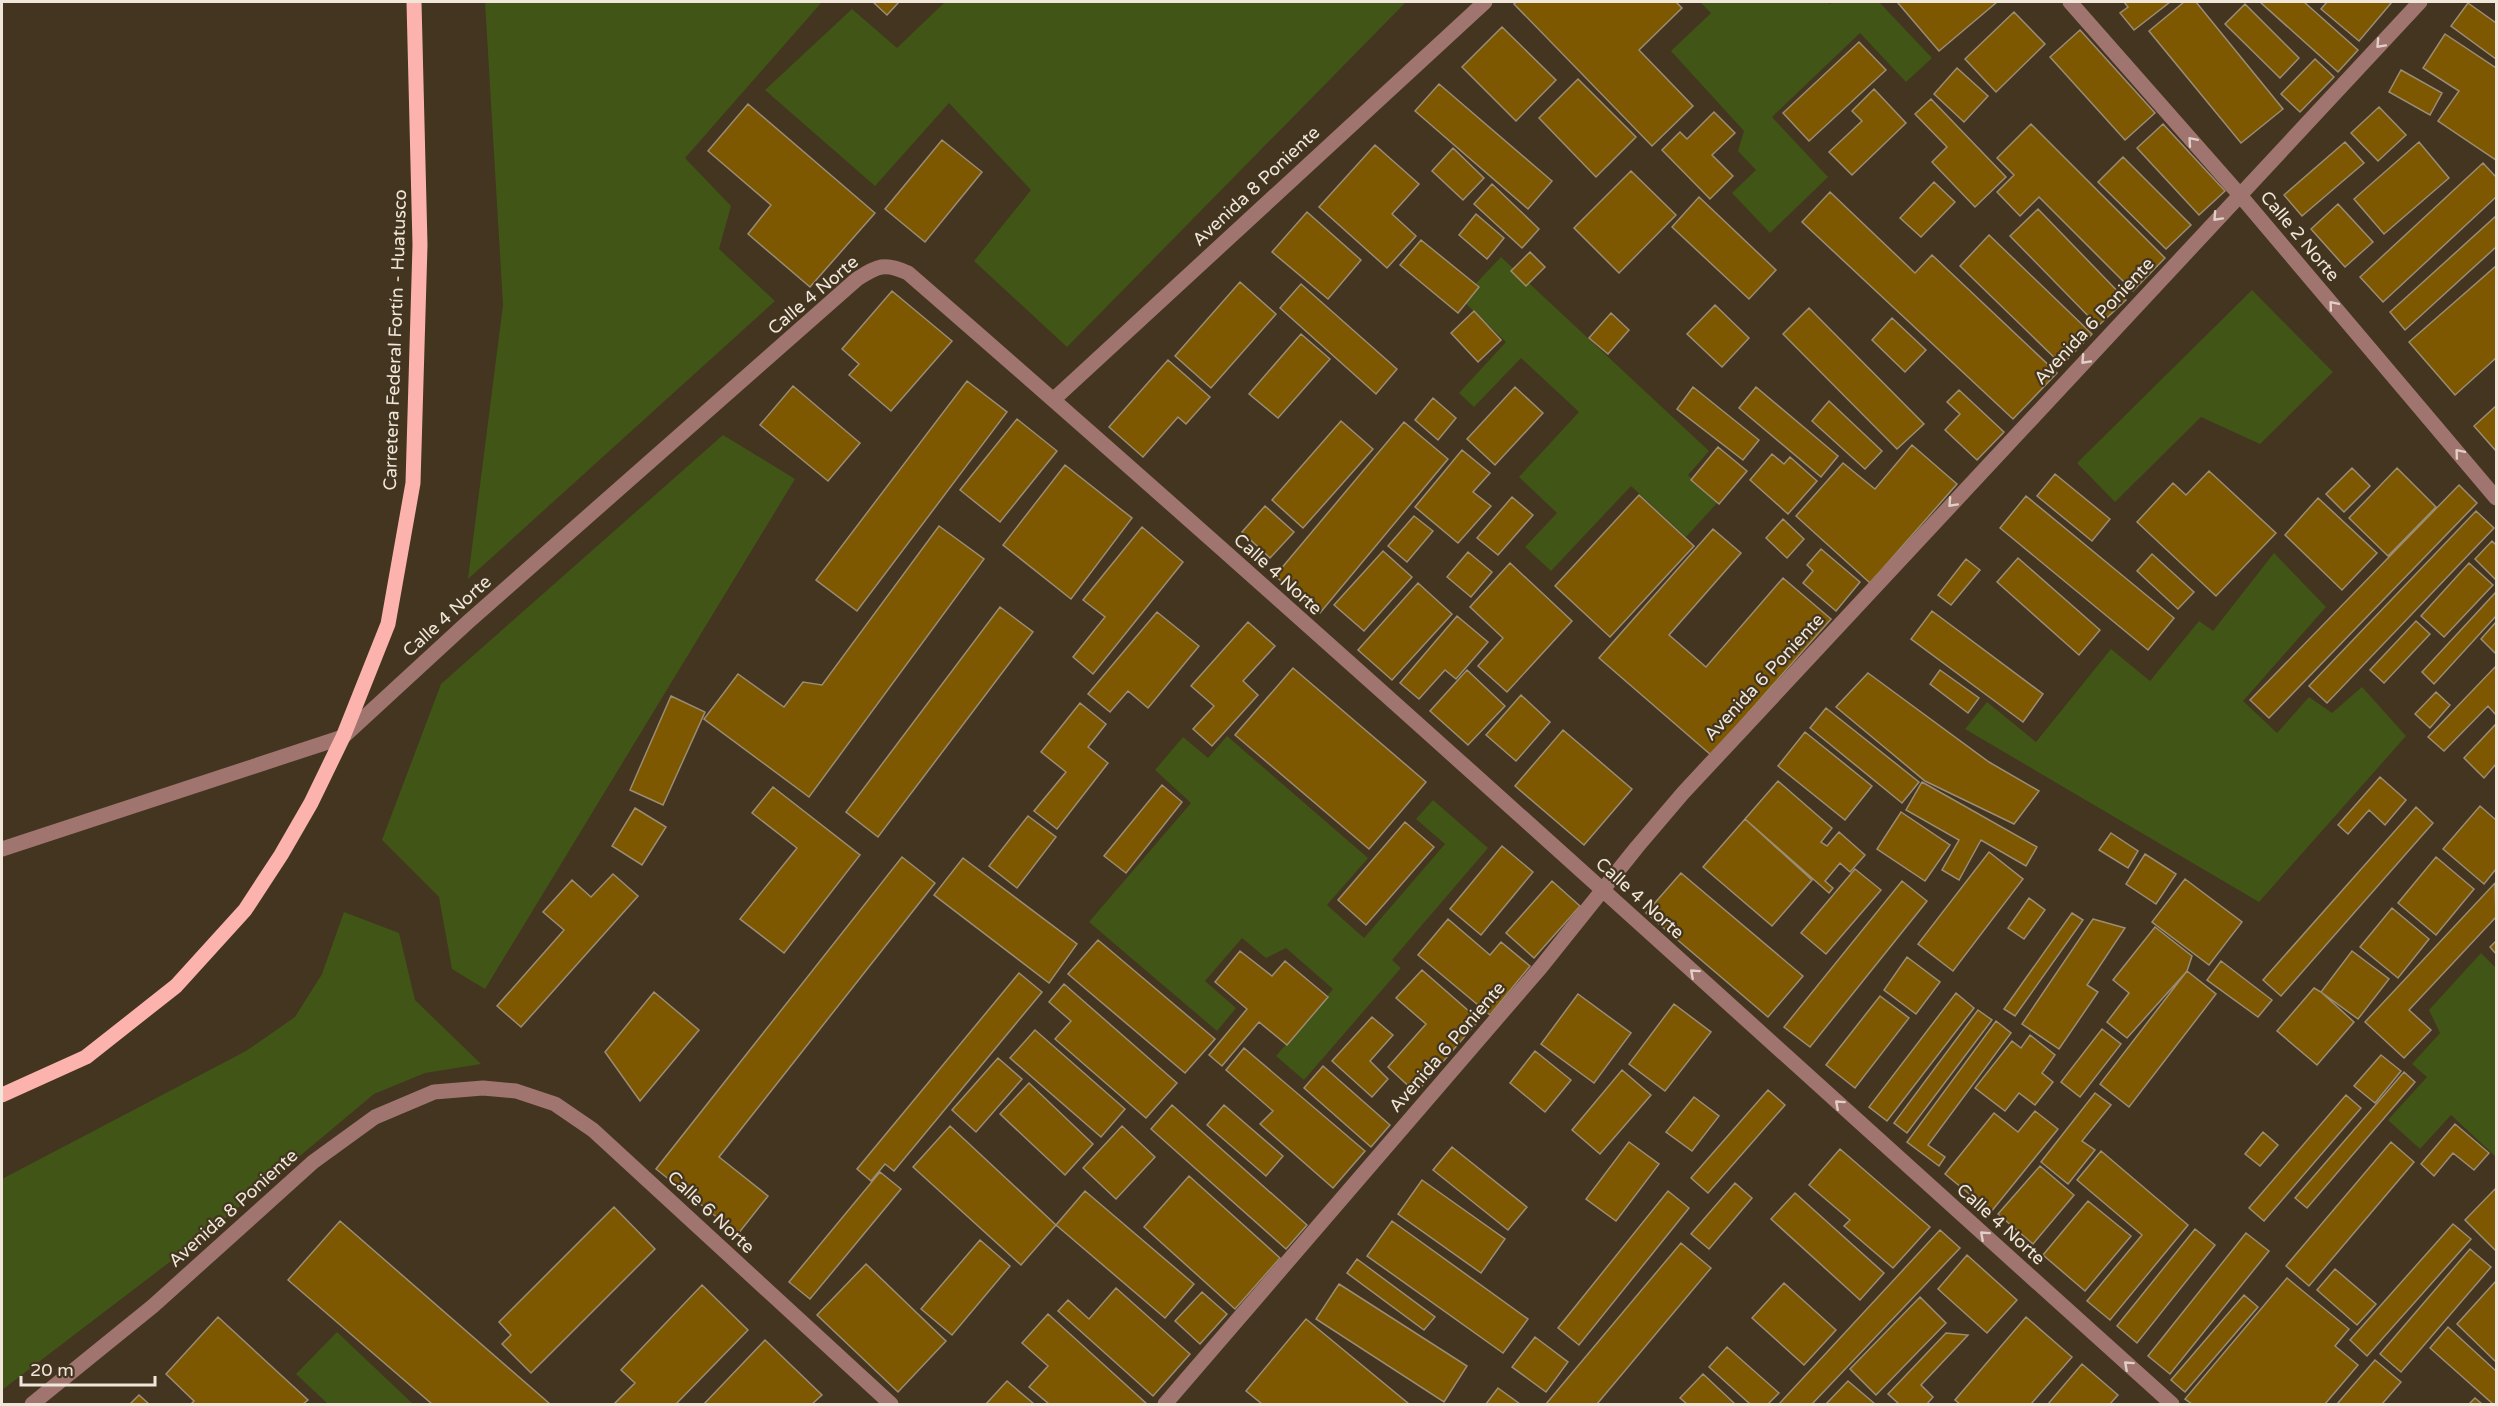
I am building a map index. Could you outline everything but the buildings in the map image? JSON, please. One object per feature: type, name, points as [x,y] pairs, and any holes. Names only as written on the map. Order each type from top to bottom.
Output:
[{"type":"main road","name":"Carretera Federal Fortín - Huatusco","points":[[2,1095],[86,1057],[176,986],[245,910],[311,803],[343,737],[388,624],[413,483],[420,245],[414,2]]},
{"type":"street","name":"Avenida 8 Poniente","points":[[1053,400],[1485,2]]},
{"type":"street","name":"Calle 2 Norte","points":[[2070,2],[2239,194],[2496,498]]},
{"type":"street","name":"Avenida 6 Poniente","points":[[1165,1404],[1541,968],[1683,793],[2420,2]]},
{"type":"street","name":"Calle 4 Norte","points":[[343,737],[485,607],[857,279],[882,266],[894,266],[908,273],[1053,400],[1602,890],[2172,1404]]},
{"type":"street","points":[[2,849],[343,737]]},
{"type":"street","name":"Avenida 8 Poniente","points":[[32,1404],[153,1306],[313,1162],[375,1117],[434,1092],[483,1088]]},
{"type":"street","name":"Calle 6 Norte","points":[[483,1088],[516,1092],[555,1104],[593,1130],[891,1404]]},
{"type":"green space","points":[[485,2],[822,2],[685,158],[731,206],[719,249],[775,301],[468,579],[503,305]]},
{"type":"green space","points":[[945,2],[1406,2],[1067,347],[974,261],[1031,190],[949,103],[875,186],[765,90],[852,9],[897,48]]},
{"type":"green space","points":[[1700,2],[1826,2],[1830,4],[1833,2],[1879,2],[1932,58],[1906,82],[1860,33],[1772,117],[1828,177],[1770,233],[1732,193],[1756,170],[1738,151],[1744,131],[1671,51],[1711,13]]},
{"type":"green space","points":[[1501,257],[1709,451],[1688,475],[1717,503],[1686,537],[1631,486],[1551,571],[1525,547],[1557,513],[1519,477],[1579,412],[1521,358],[1474,407],[1459,393],[1506,342],[1461,299]]},
{"type":"green space","points":[[2252,290],[2333,372],[2260,444],[2201,417],[2115,502],[2077,463]]},
{"type":"green space","points":[[723,435],[795,479],[485,989],[452,969],[439,897],[382,840],[441,684]]},
{"type":"green space","points":[[2274,553],[2326,607],[2243,701],[2277,733],[2309,697],[2332,713],[2362,687],[2406,736],[2259,902],[1965,729],[1987,702],[2036,742],[2111,649],[2150,681],[2199,621],[2213,631]]},
{"type":"green space","points":[[1227,736],[1368,858],[1327,905],[1364,938],[1445,844],[1416,819],[1433,800],[1488,848],[1392,960],[1401,968],[1304,1080],[1276,1056],[1333,989],[1286,948],[1266,958],[1242,938],[1205,981],[1236,1008],[1217,1031],[1089,922],[1191,803],[1155,770],[1183,737],[1208,758]]},
{"type":"green space","points":[[344,912],[399,933],[415,1000],[481,1064],[425,1073],[374,1094],[209,1232],[2,1390],[2,1179],[246,1051],[295,1017],[322,974]]},
{"type":"green space","points":[[2481,953],[2496,968],[2496,1154],[2495,1156],[2451,1115],[2420,1149],[2388,1120],[2427,1077],[2412,1064],[2440,1033],[2429,1010]]},
{"type":"green space","points":[[337,1332],[413,1404],[328,1404],[296,1374]]}]
